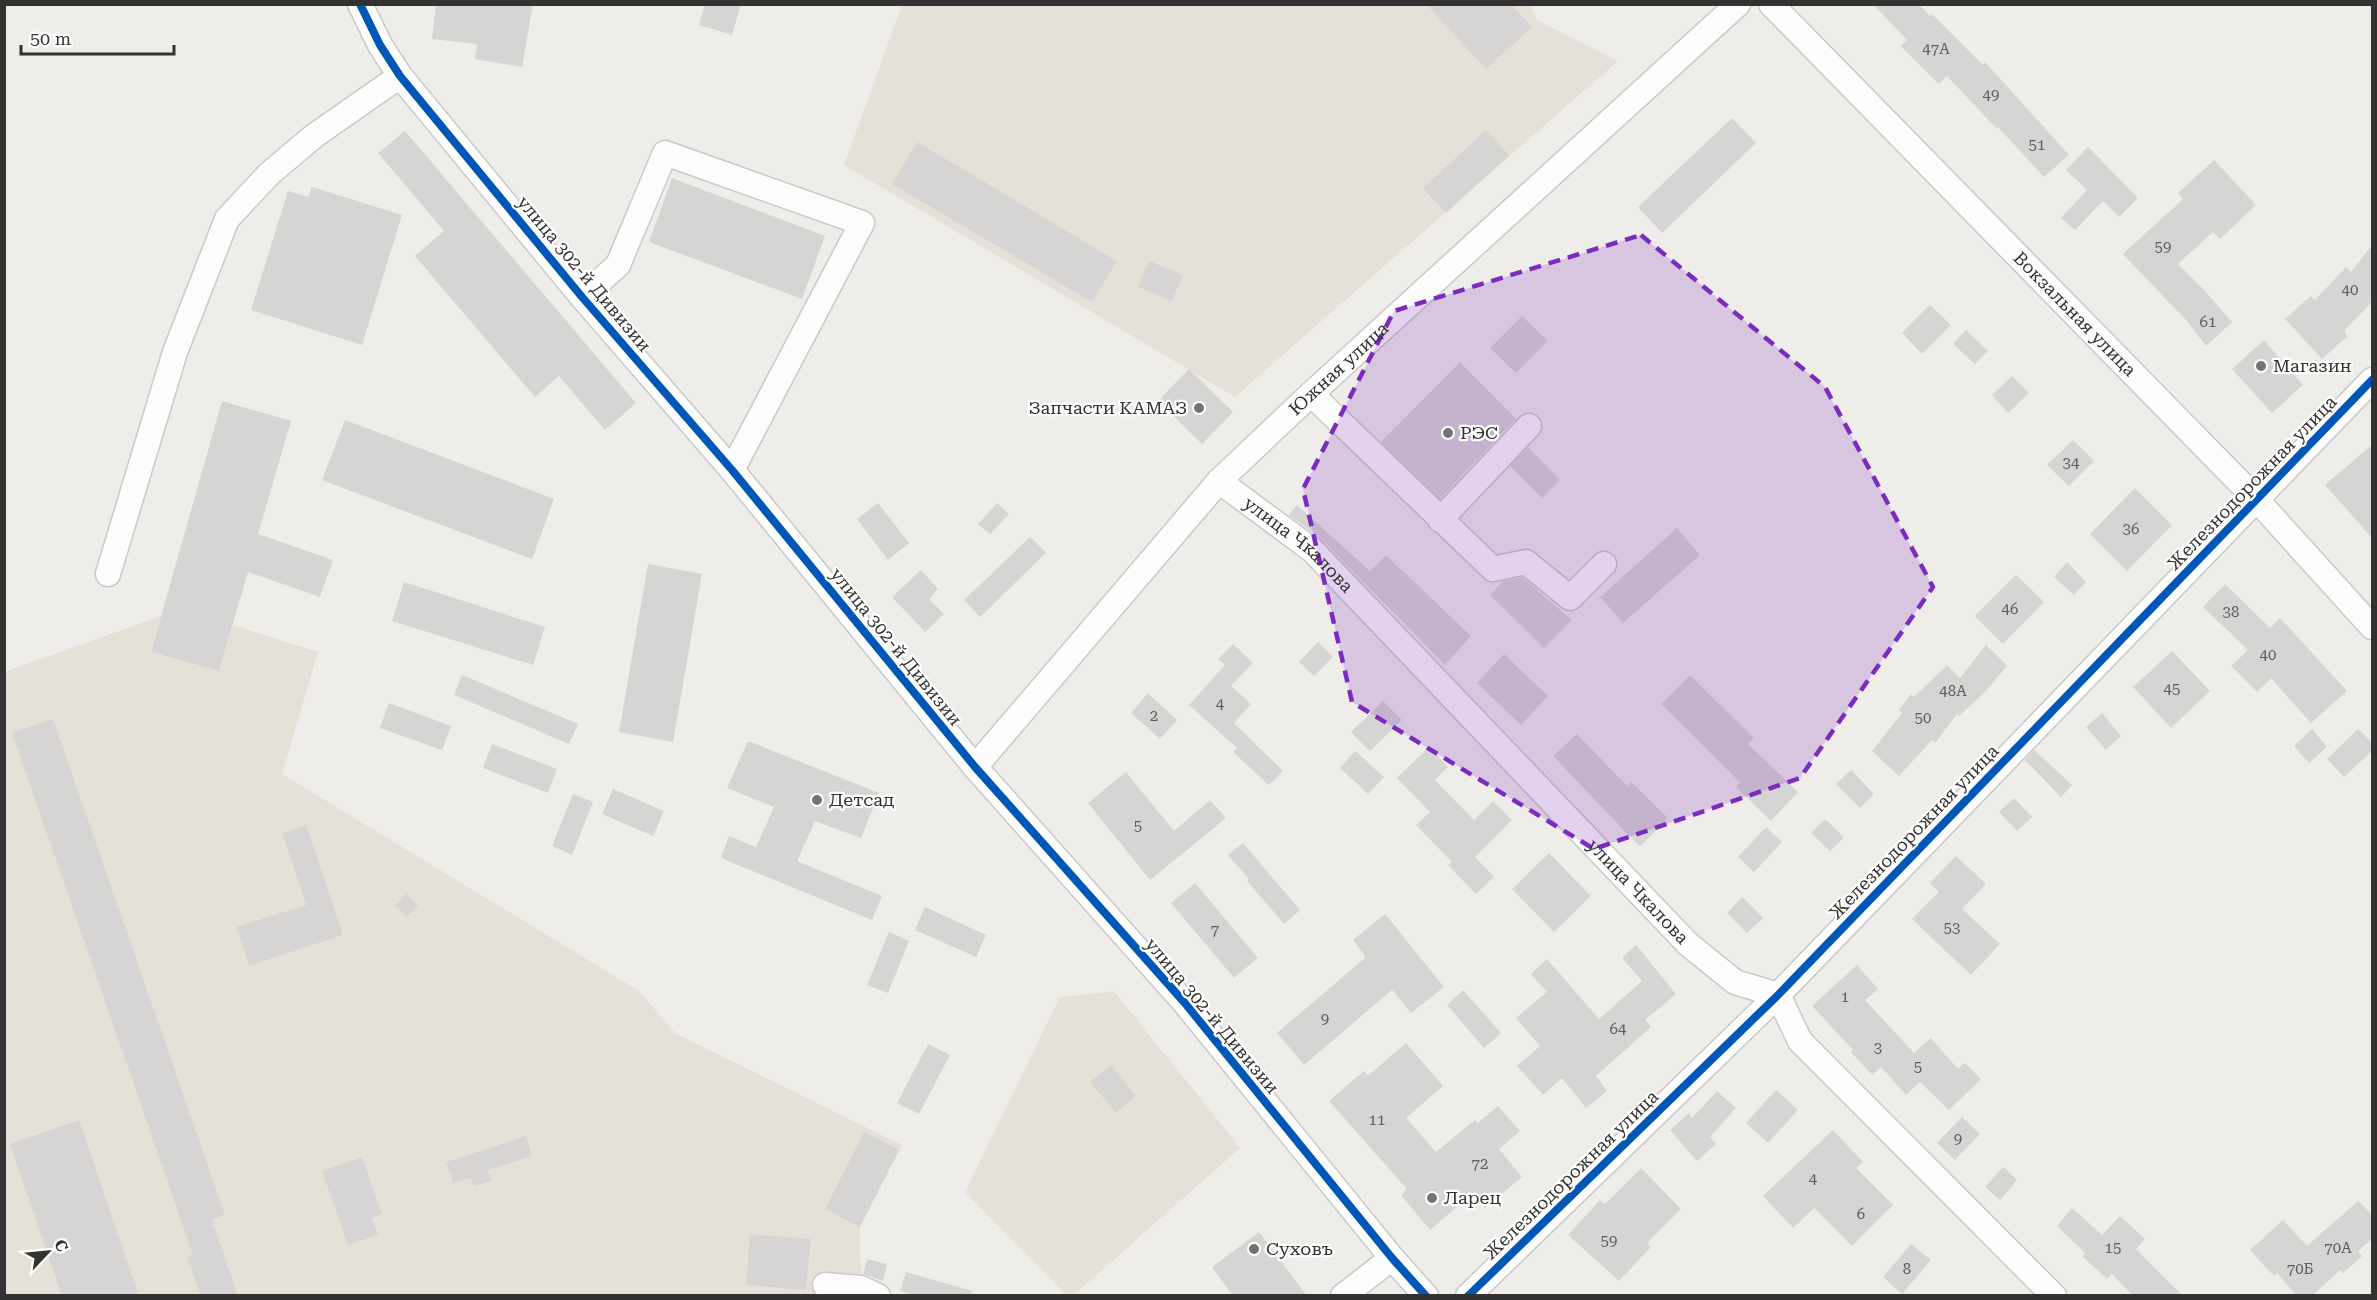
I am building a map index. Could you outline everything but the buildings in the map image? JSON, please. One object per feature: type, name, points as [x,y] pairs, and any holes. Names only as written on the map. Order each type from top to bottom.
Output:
[{"type":"street","name":"улица 302-й Дивизии","points":[[360,4],[380,45],[400,76],[582,297],[732,470],[975,767],[1184,1002],[1392,1258],[1426,1296]]},
{"type":"street","name":"Южная улица","points":[[975,767],[1219,481],[1311,394],[1738,4]]},
{"type":"street","name":"Вокзальная улица","points":[[1771,4],[2257,500],[2373,627]]},
{"type":"street","points":[[108,574],[176,352],[226,219],[268,174],[314,136],[400,76]]},
{"type":"street","points":[[582,297],[618,265],[665,153],[862,223],[732,470]]},
{"type":"street","name":"Железнодорожная улица","points":[[1468,1296],[1778,995],[2373,380]]},
{"type":"street","points":[[1311,394],[1493,569],[1526,562],[1570,598],[1604,564]]},
{"type":"street","points":[[1440,520],[1530,426]]},
{"type":"street","name":"улица Чкалова","points":[[1219,481],[1312,550],[1688,944],[1735,982],[1778,995]]},
{"type":"street","points":[[1778,995],[1800,1041],[2054,1296]]},
{"type":"street","points":[[1343,1296],[1392,1258]]},
{"type":"street","points":[[825,1285],[861,1288],[878,1296]]},
{"type":"highlighted area","points":[[1641,235],[1825,387],[1933,587],[1800,778],[1594,849],[1352,702],[1303,489],[1394,311]]},
{"type":"shaded area","points":[[902,5],[1531,5],[1537,20],[1618,61],[1235,397],[844,165]]},
{"type":"shaded area","points":[[161,616],[151,652],[219,671],[233,625],[318,652],[282,774],[639,991],[675,1033],[902,1145],[860,1227],[861,1295],[5,1295],[4,672]]},
{"type":"shaded area","points":[[1114,991],[1240,1148],[1074,1295],[1066,1295],[965,1192],[1060,997]]},
{"type":"cycle path","points":[[360,4],[380,45],[400,76],[582,297],[732,470],[975,767],[1184,1002],[1392,1258],[1426,1296]]},
{"type":"cycle path","points":[[1468,1296],[1778,995],[2372,380]]},
{"type":"place","name":"Магазин","points":[[2261,366]]},
{"type":"place","name":"Запчасти КАМАЗ","points":[[1199,408]]},
{"type":"place","name":"РЭС","points":[[1448,433]]},
{"type":"place","name":"Детсад","points":[[817,800]]},
{"type":"place","name":"Ларец","points":[[1432,1198]]},
{"type":"place","name":"Суховъ","points":[[1254,1249]]}]
